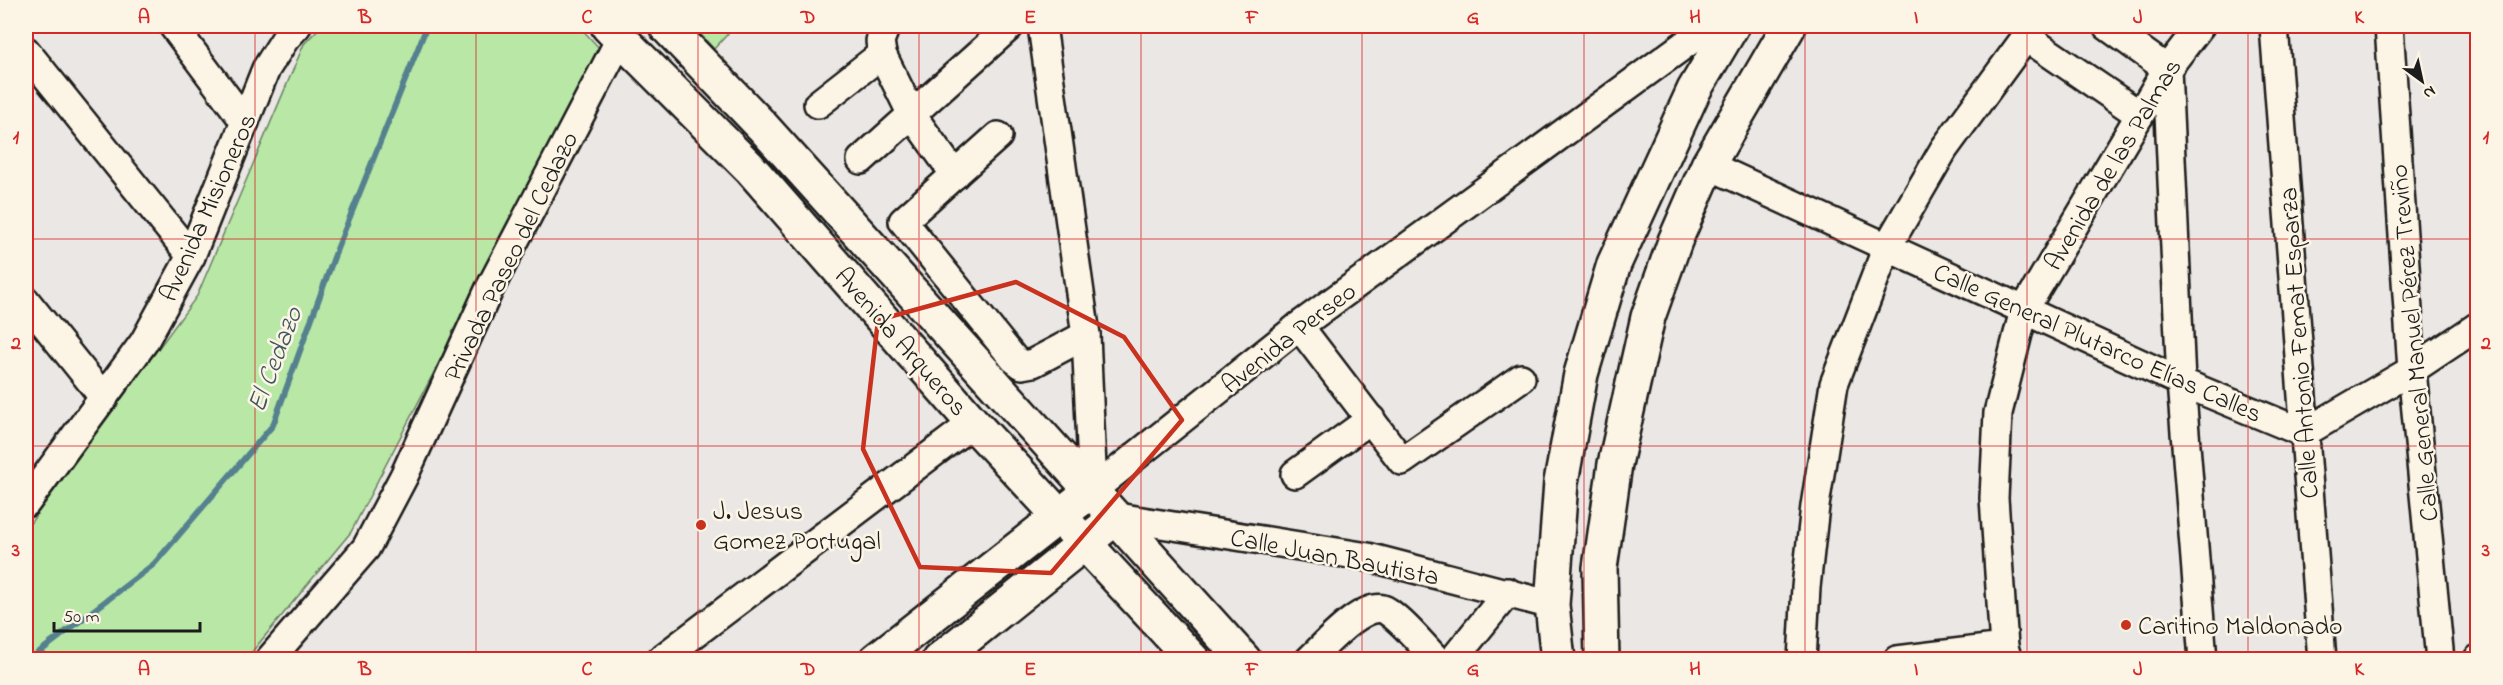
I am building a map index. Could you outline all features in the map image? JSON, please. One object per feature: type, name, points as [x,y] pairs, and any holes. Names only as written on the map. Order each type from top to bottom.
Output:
[{"type":"main road","name":"Avenida Arqueros","points":[[666,26],[762,126],[1093,490],[1244,660]]},
{"type":"main road","points":[[1558,660],[1552,604],[1560,482],[1581,374],[1614,264],[1694,90],[1732,26]]},
{"type":"main road","points":[[1602,660],[1600,568],[1615,464],[1648,317],[1676,241],[1708,165],[1789,26]]},
{"type":"main road","name":"Avenida Arqueros","points":[[615,32],[750,168],[973,423],[1061,515],[1193,660]]},
{"type":"main road","name":"Avenida Perseo","points":[[876,660],[1093,490]]},
{"type":"main road","points":[[939,660],[1117,518]]},
{"type":"street","points":[[173,26],[245,122]]},
{"type":"street","name":"Avenida Misioneros","points":[[26,503],[144,342],[191,256],[266,69],[285,39],[297,26]]},
{"type":"street","points":[[886,26],[880,41],[882,54],[912,115],[955,175]]},
{"type":"street","points":[[861,160],[1010,26]]},
{"type":"street","points":[[1042,26],[1086,335],[1093,490]]},
{"type":"street","name":"Avenida Perseo","points":[[1093,490],[1299,326],[1710,26]]},
{"type":"street","points":[[2108,26],[2167,69],[2181,382],[2203,660]]},
{"type":"street","name":"Avenida de las Palmas","points":[[2006,653],[1994,498],[1998,413],[2024,310],[2167,69],[2200,26]]},
{"type":"street","name":"Calle Antonio Femat Esparza","points":[[2274,26],[2322,660]]},
{"type":"street","name":"Calle General Manuel Pérez Treviño","points":[[2389,26],[2412,370],[2440,660]]},
{"type":"street","points":[[1802,660],[1813,517],[1834,384],[1887,247],[1944,149],[2030,31],[2140,115]]},
{"type":"street","name":"Privada Paseo del Cedazo","points":[[269,660],[366,548],[404,476],[489,290],[615,32]]},
{"type":"street","points":[[26,51],[191,256]]},
{"type":"street","points":[[818,104],[882,54]]},
{"type":"street","points":[[998,136],[903,221],[1014,359],[1023,365],[1033,363],[1086,335]]},
{"type":"street","name":"Calle General Plutarco Elías Calles","points":[[1708,165],[2181,382],[2304,433]]},
{"type":"street","points":[[26,300],[104,398]]},
{"type":"street","points":[[1299,326],[1402,461],[1521,378]]},
{"type":"street","points":[[2304,433],[2412,370],[2478,326]]},
{"type":"street","points":[[1295,474],[1371,419]]},
{"type":"street","points":[[669,657],[973,423]]},
{"type":"street","name":"Calle Juan Bautista","points":[[1117,518],[1368,557],[1552,604]]},
{"type":"street","points":[[1454,660],[1508,592]]},
{"type":"street","points":[[1309,660],[1353,619],[1370,608],[1386,609],[1437,660]]},
{"type":"street","points":[[1897,660],[2006,653]]},
{"type":"highlighted area","points":[[1016,282],[1124,337],[1182,420],[1051,573],[920,567],[863,449],[878,320]]},
{"type":"green space","points":[[321,26],[579,26],[601,50],[351,532],[246,659],[26,660],[26,529],[197,296],[304,44]]},
{"type":"green space","points":[[693,26],[735,26],[714,49]]},
{"type":"waterway","name":"El Cedazo","points":[[29,660],[154,564],[273,425],[337,249],[427,26]]},
{"type":"place","name":"J. Jesus Gomez Portugal","points":[[701,525]]},
{"type":"place","name":"Caritino Maldonado","points":[[2126,625]]}]
